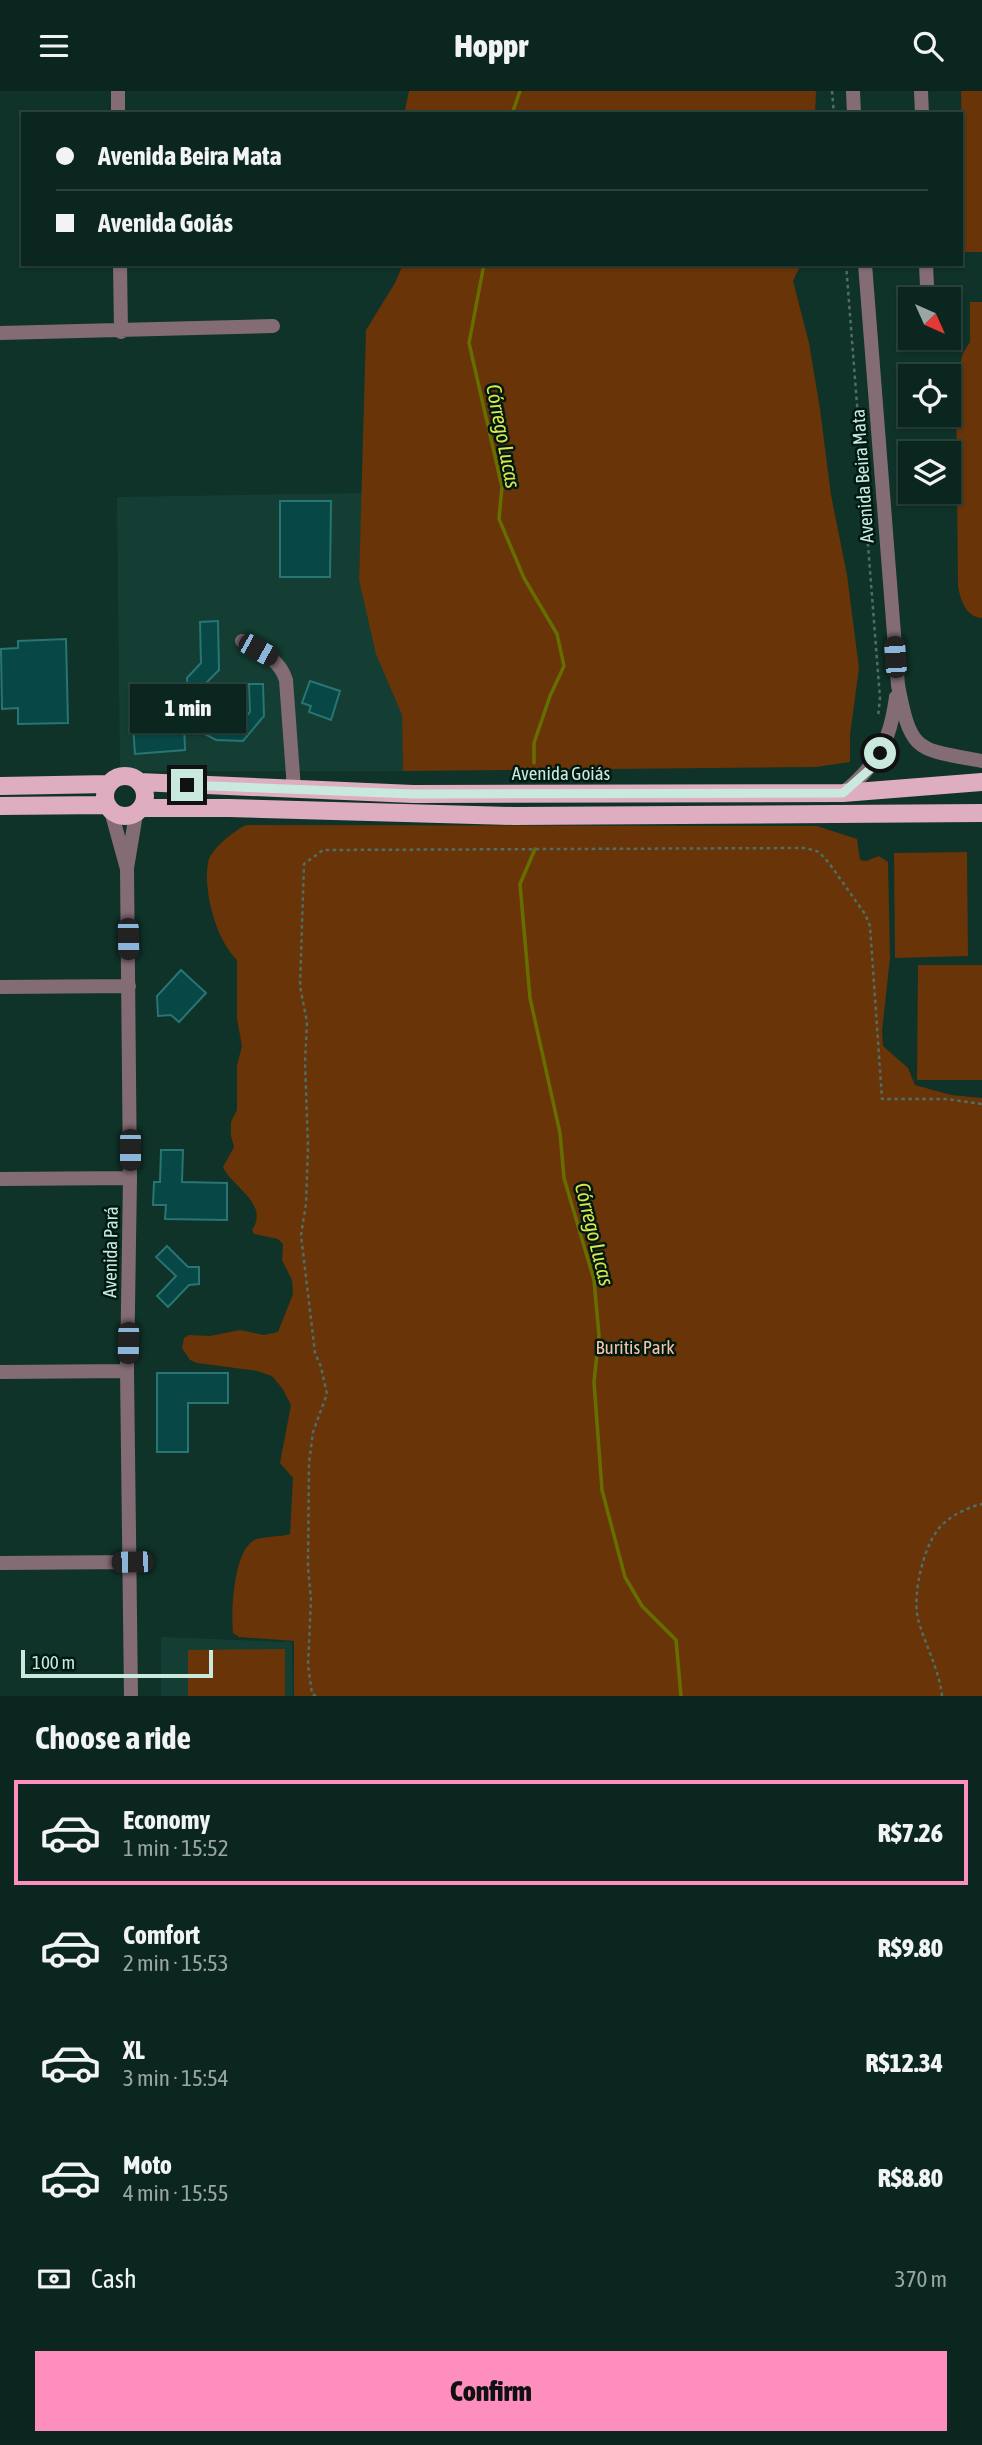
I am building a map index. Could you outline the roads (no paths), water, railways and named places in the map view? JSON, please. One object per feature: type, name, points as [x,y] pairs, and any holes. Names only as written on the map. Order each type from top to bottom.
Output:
[{"type":"main road","points":[[109,808],[105,795],[109,784],[120,776],[127,776],[139,782],[145,792],[138,811]]},
{"type":"main road","name":"Avenida Goiás","points":[[139,782],[413,794],[843,793],[982,782]]},
{"type":"main road","points":[[0,786],[109,784]]},
{"type":"main road","points":[[0,806],[109,808],[122,816],[138,811],[229,808],[513,816],[982,813]]},
{"type":"street","points":[[118,91],[118,112]]},
{"type":"street","points":[[853,91],[854,112]]},
{"type":"street","points":[[921,91],[922,112]]},
{"type":"street","points":[[120,266],[121,332]]},
{"type":"street","name":"Avenida Beira Mata","points":[[865,266],[898,685],[907,726],[916,743],[948,755],[982,761]]},
{"type":"street","points":[[926,266],[927,286]]},
{"type":"street","points":[[0,333],[121,332],[273,326]]},
{"type":"street","points":[[242,641],[275,659],[286,680],[294,789]]},
{"type":"street","name":"Avenida Beira Mata","points":[[843,793],[870,769],[889,736],[898,685]]},
{"type":"street","name":"Avenida Pará","points":[[109,808],[127,869],[130,1178],[127,1371],[132,1562],[131,1696]]},
{"type":"street","points":[[127,869],[138,811]]},
{"type":"street","points":[[0,987],[129,986]]},
{"type":"street","points":[[0,1179],[130,1178]]},
{"type":"street","points":[[0,1372],[127,1371]]},
{"type":"street","points":[[0,1563],[132,1562]]},
{"type":"waterway","name":"Córrego Lucas","points":[[513,112],[520,91]]},
{"type":"waterway","name":"Córrego Lucas","points":[[484,266],[469,343],[502,487],[499,519],[524,578],[557,634],[564,666],[550,696],[534,743],[534,763]]},
{"type":"waterway","name":"Córrego Lucas","points":[[535,849],[520,884],[530,998],[560,1133],[564,1178],[594,1280],[599,1335],[594,1382],[602,1490],[625,1577],[642,1606],[676,1640],[681,1696]]},
{"type":"park label","name":"Buritis Park","points":[[635,1347]]}]
